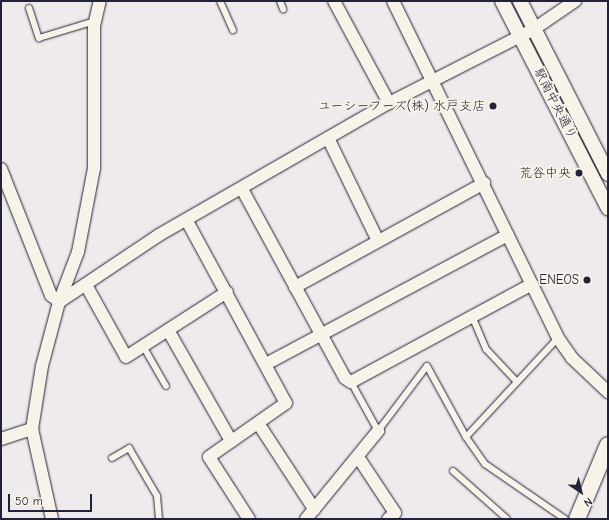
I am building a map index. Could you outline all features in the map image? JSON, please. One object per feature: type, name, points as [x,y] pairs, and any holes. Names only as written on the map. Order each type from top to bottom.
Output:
[{"type":"main road","points":[[577,519],[608,445]]},
{"type":"street","points":[[52,519],[32,428],[59,302],[78,252],[94,168],[95,21],[100,1]]},
{"type":"street","points":[[334,1],[389,103]]},
{"type":"street","points":[[393,1],[484,183],[558,338],[572,358],[608,392]]},
{"type":"street","name":"駅南中央通り","points":[[502,1],[608,208]]},
{"type":"street","name":"駅南中央通り","points":[[520,1],[608,174]]},
{"type":"street","points":[[59,302],[242,188],[389,103],[520,37],[575,1]]},
{"type":"street","points":[[328,138],[378,241]]},
{"type":"street","points":[[1,169],[51,295],[59,302]]},
{"type":"street","points":[[295,287],[484,183]]},
{"type":"street","points":[[242,188],[345,378],[351,382],[532,284]]},
{"type":"street","points":[[187,221],[286,403],[210,457],[249,519]]},
{"type":"street","points":[[266,364],[508,235]]},
{"type":"street","points":[[86,284],[126,357],[226,292]]},
{"type":"street","points":[[168,330],[231,441]]},
{"type":"street","points":[[258,423],[314,509]]},
{"type":"street","points":[[1,439],[32,428]]},
{"type":"street","points":[[306,519],[358,457],[378,430]]},
{"type":"street","points":[[358,457],[395,512],[388,519]]},
{"type":"lane","points":[[220,1],[234,30]]},
{"type":"lane","points":[[280,1],[283,9]]},
{"type":"lane","points":[[29,8],[39,38],[95,21]]},
{"type":"lane","points":[[472,316],[486,349],[517,382]]},
{"type":"lane","points":[[466,437],[558,338]]},
{"type":"lane","points":[[143,346],[166,386]]},
{"type":"lane","points":[[351,382],[378,430],[427,366],[466,437],[485,464],[565,519]]},
{"type":"lane","points":[[112,458],[129,448],[157,496],[159,519]]},
{"type":"lane","points":[[452,471],[507,519]]},
{"type":"place","name":"ユーシーフーズ(株) 水戸支店","points":[[493,106]]},
{"type":"place","name":"荒谷中央","points":[[579,173]]},
{"type":"place","name":"ENEOS","points":[[587,280]]}]
